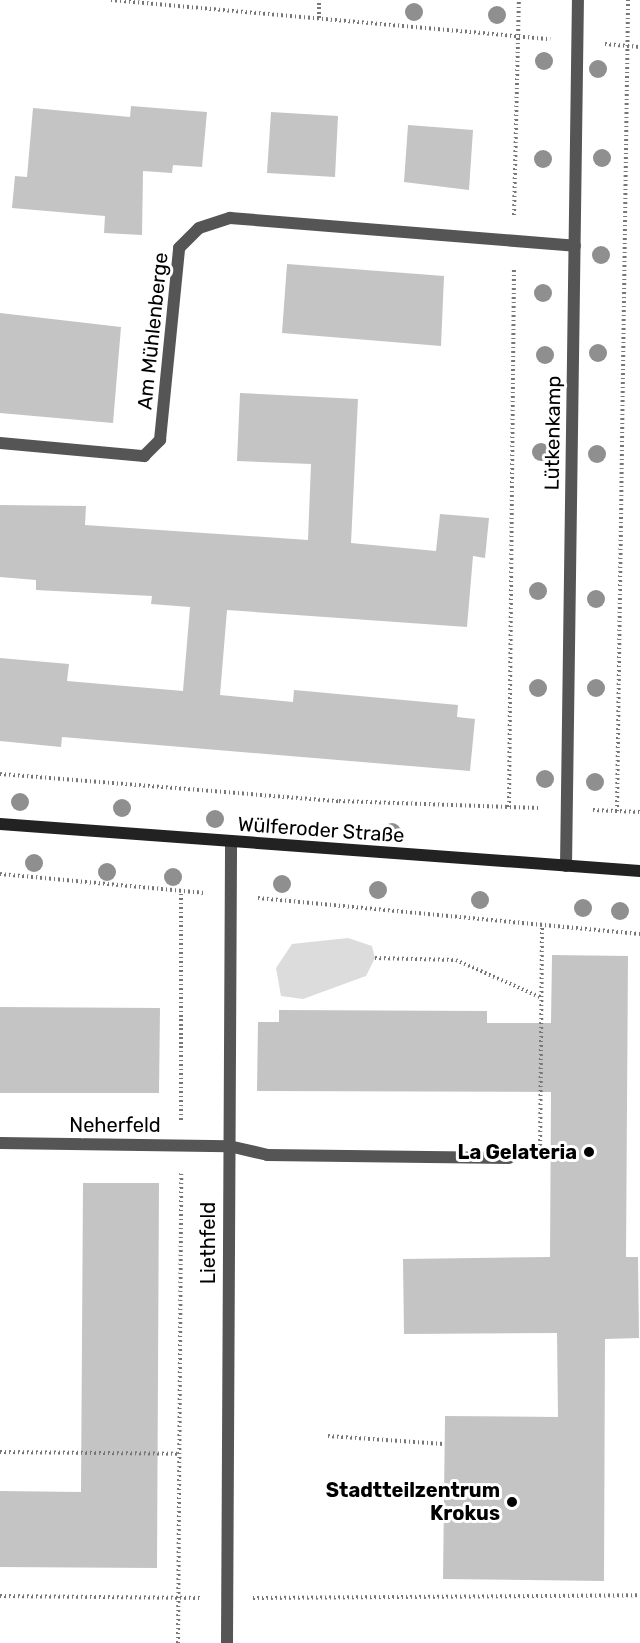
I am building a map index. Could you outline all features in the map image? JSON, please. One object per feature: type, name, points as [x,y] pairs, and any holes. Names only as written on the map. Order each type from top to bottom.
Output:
[{"type":"main road","name":"Wülferoder Straße","points":[[0,824],[231,843],[640,871]]},
{"type":"street","name":"Lütkenkamp","points":[[566,866],[575,42],[578,0]]},
{"type":"street","name":"Am Mühlenberge","points":[[0,443],[144,456],[160,440],[179,248],[199,228],[230,218],[574,246]]},
{"type":"street","name":"Liethfeld","points":[[227,1643],[231,843]]},
{"type":"street","name":"Neherfeld","points":[[0,1143],[229,1146],[267,1155],[509,1158]]},
{"type":"path","points":[[111,0],[640,47]]},
{"type":"path","points":[[319,0],[319,18]]},
{"type":"path","points":[[509,807],[514,242],[519,0]]},
{"type":"path","points":[[617,811],[624,46],[628,0]]},
{"type":"path","points":[[0,774],[339,801],[640,812]]},
{"type":"path","points":[[0,874],[640,934]]},
{"type":"path","points":[[178,1643],[182,891]]},
{"type":"path","points":[[540,1159],[542,928]]},
{"type":"path","points":[[375,958],[456,960],[542,998]]},
{"type":"path","points":[[328,1436],[444,1444]]},
{"type":"path","points":[[0,1452],[179,1454]]},
{"type":"path","points":[[0,1596],[227,1598],[640,1595]]},
{"type":"shaded area","points":[[348,938],[372,946],[375,958],[366,976],[303,999],[281,996],[276,968],[292,944]]},
{"type":"building","points":[[131,106],[207,112],[202,167],[173,165],[172,173],[143,171],[142,235],[104,233],[105,216],[12,208],[15,176],[27,177],[33,108],[130,117]]},
{"type":"building","points":[[271,112],[338,116],[335,177],[267,173]]},
{"type":"building","points":[[408,125],[473,130],[469,190],[404,182]]},
{"type":"building","points":[[287,264],[444,276],[441,346],[282,333]]},
{"type":"building","points":[[0,313],[121,327],[113,423],[0,413]]},
{"type":"building","points":[[240,393],[358,399],[351,543],[436,551],[440,514],[489,518],[485,558],[473,556],[467,627],[227,610],[220,695],[293,702],[294,690],[458,705],[457,717],[475,719],[470,771],[62,737],[61,747],[0,741],[0,658],[69,664],[67,681],[183,691],[190,607],[151,604],[152,596],[36,590],[36,580],[0,577],[0,505],[86,506],[85,525],[308,540],[311,464],[237,461]]},
{"type":"building","points":[[552,955],[628,956],[626,1257],[638,1257],[639,1338],[605,1339],[604,1581],[443,1579],[445,1416],[558,1417],[557,1333],[404,1334],[403,1259],[550,1257],[551,1092],[257,1091],[258,1022],[279,1022],[279,1010],[487,1011],[487,1023],[551,1023]]},
{"type":"building","points":[[0,1007],[160,1008],[159,1093],[0,1093]]},
{"type":"building","points":[[83,1183],[159,1183],[157,1568],[0,1567],[0,1491],[81,1492]]},
{"type":"place","name":"La Gelateria","points":[[589,1152]]},
{"type":"place","name":"Stadtteilzentrum Krokus","points":[[512,1502]]}]
